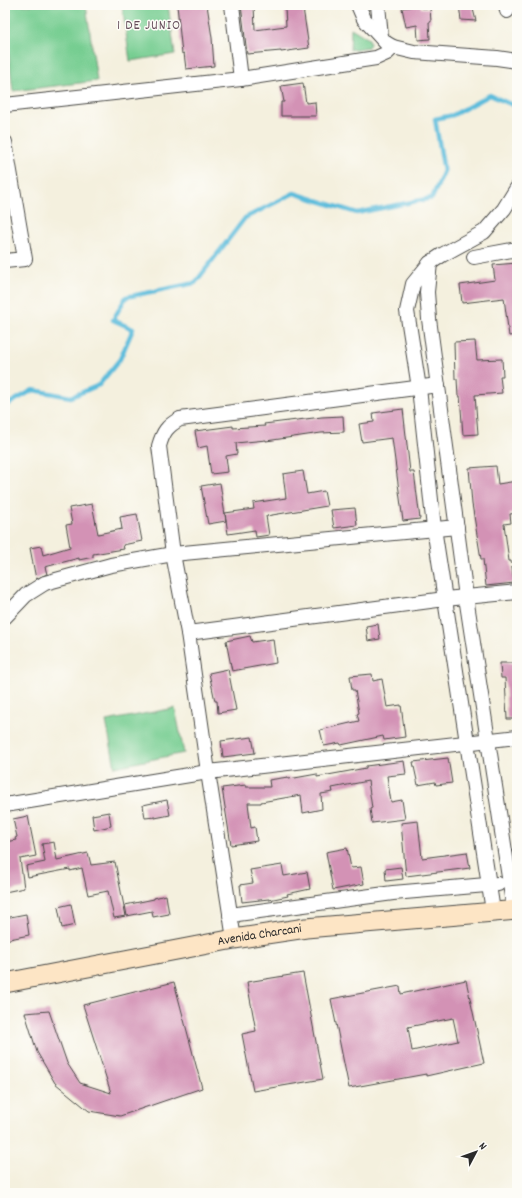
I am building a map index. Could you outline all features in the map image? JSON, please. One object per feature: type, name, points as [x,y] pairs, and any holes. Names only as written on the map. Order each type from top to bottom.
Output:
[{"type":"main road","name":"Avenida Charcani","points":[[5,983],[234,939],[306,928],[516,910]]},
{"type":"street","points":[[232,5],[241,79]]},
{"type":"street","points":[[358,5],[364,18],[381,37],[393,47],[414,52],[517,60]]},
{"type":"street","points":[[378,5],[381,37]]},
{"type":"street","points":[[5,105],[241,79],[376,58],[387,53],[393,47]]},
{"type":"street","points":[[5,142],[25,259],[5,261]]},
{"type":"street","points":[[493,911],[434,528],[419,388],[407,310],[413,284],[430,263],[484,232],[504,209],[517,188]]},
{"type":"street","points":[[474,257],[517,250]]},
{"type":"street","points":[[430,263],[427,292],[429,319],[466,597],[488,740],[513,883],[516,910]]},
{"type":"street","points":[[234,939],[188,633],[173,554],[160,446],[163,434],[171,424],[180,419],[438,385]]},
{"type":"street","points":[[5,617],[26,594],[46,583],[111,565],[173,554],[457,527]]},
{"type":"street","points":[[188,633],[445,599],[517,592]]},
{"type":"street","points":[[5,805],[208,772],[517,737]]},
{"type":"street","points":[[230,915],[393,893],[513,883]]},
{"type":"green space","points":[[5,5],[86,5],[97,81],[13,91],[5,24]]},
{"type":"green space","points":[[122,5],[168,5],[175,54],[130,61]]},
{"type":"green space","points":[[351,28],[369,39],[370,44],[368,47],[350,50]]},
{"type":"green space","points":[[175,708],[184,753],[115,767],[106,721]]},
{"type":"building","points":[[177,5],[207,5],[212,38],[214,66],[186,69],[184,53],[182,54]]},
{"type":"building","points":[[241,5],[254,5],[255,30],[286,26],[285,8],[303,8],[309,48],[281,52],[247,54]]},
{"type":"building","points":[[421,5],[421,8],[430,8],[430,39],[418,40],[417,25],[406,27],[402,8]]},
{"type":"building","points":[[459,5],[472,5],[476,21],[461,20]]},
{"type":"building","points":[[303,83],[306,103],[315,102],[316,116],[281,116],[281,102],[284,102],[281,86]]},
{"type":"building","points":[[517,263],[517,335],[509,336],[504,298],[462,303],[460,285],[495,280],[493,265]]},
{"type":"building","points":[[475,341],[477,360],[502,359],[503,376],[500,376],[502,393],[475,395],[478,434],[463,435],[460,396],[458,396],[457,379],[455,379],[454,342]]},
{"type":"building","points":[[403,409],[410,472],[414,472],[420,519],[403,521],[392,438],[362,442],[359,424],[374,422],[373,413]]},
{"type":"building","points":[[343,416],[344,432],[321,433],[266,441],[236,443],[237,454],[226,456],[228,472],[211,474],[207,446],[198,448],[195,431],[233,426],[233,428],[265,426],[264,424]]},
{"type":"building","points":[[496,466],[498,484],[517,481],[517,513],[510,514],[511,523],[504,524],[509,561],[511,561],[514,583],[486,586],[483,559],[481,559],[472,504],[469,468]]},
{"type":"building","points":[[303,471],[307,494],[324,491],[327,506],[266,516],[269,535],[256,537],[255,530],[228,534],[225,513],[254,509],[253,503],[286,498],[283,474]]},
{"type":"building","points":[[220,483],[226,521],[208,524],[201,486]]},
{"type":"building","points":[[92,504],[98,534],[122,529],[120,517],[137,514],[142,541],[123,545],[124,549],[93,554],[93,557],[79,560],[79,558],[45,567],[47,574],[36,579],[30,548],[41,546],[43,555],[70,547],[66,525],[72,524],[69,508]]},
{"type":"building","points":[[355,508],[357,525],[334,528],[331,510]]},
{"type":"building","points":[[378,624],[380,639],[368,641],[366,626]]},
{"type":"building","points":[[250,636],[252,642],[273,639],[276,663],[232,671],[226,641]]},
{"type":"building","points":[[500,663],[517,663],[517,719],[507,719],[505,678],[501,678]]},
{"type":"building","points":[[228,669],[236,710],[218,713],[217,701],[215,701],[209,673]]},
{"type":"building","points":[[372,674],[373,681],[382,679],[387,707],[401,705],[405,737],[384,740],[383,736],[341,745],[340,743],[324,746],[320,730],[359,721],[355,690],[352,690],[350,676]]},
{"type":"building","points":[[252,737],[255,753],[223,757],[221,741]]},
{"type":"building","points":[[448,758],[452,783],[436,785],[435,782],[418,785],[413,762]]},
{"type":"building","points":[[404,761],[406,774],[387,776],[391,802],[402,800],[405,819],[372,823],[370,809],[372,808],[368,781],[332,788],[333,792],[321,794],[322,809],[303,813],[301,795],[261,803],[248,803],[251,828],[255,827],[257,841],[231,845],[222,788],[246,785],[246,787],[270,787],[269,780],[288,777],[289,779],[317,774],[317,777],[366,768],[366,766]]},
{"type":"building","points":[[167,800],[170,815],[145,818],[143,805]]},
{"type":"building","points":[[109,812],[111,826],[94,830],[92,815]]},
{"type":"building","points":[[28,816],[36,856],[20,859],[24,888],[5,892],[5,842],[16,840],[15,838],[17,837],[13,819]]},
{"type":"building","points":[[418,821],[422,858],[467,852],[470,868],[406,876],[401,823]]},
{"type":"building","points":[[54,842],[57,860],[88,853],[91,865],[115,862],[126,916],[114,918],[108,891],[88,895],[82,868],[28,877],[26,866],[45,862],[42,844]]},
{"type":"building","points":[[347,848],[351,868],[361,867],[364,884],[333,890],[326,852]]},
{"type":"building","points":[[282,865],[284,876],[307,872],[310,889],[269,900],[242,902],[240,885],[253,883],[250,870]]},
{"type":"building","points":[[401,867],[403,879],[386,881],[385,869]]},
{"type":"building","points":[[166,895],[169,914],[153,917],[152,911],[127,916],[125,905]]},
{"type":"building","points":[[71,904],[75,925],[62,928],[58,907]]},
{"type":"building","points":[[26,914],[29,935],[5,940],[5,918]]},
{"type":"building","points":[[303,973],[323,1079],[253,1091],[242,1034],[256,1031],[247,982]]},
{"type":"building","points":[[466,980],[484,1063],[426,1076],[426,1074],[349,1088],[331,999],[400,986],[401,994]],"holes":[[[453,1018],[458,1041],[412,1051],[408,1027]]]},
{"type":"building","points":[[174,982],[202,1088],[120,1116],[89,1111],[55,1083],[37,1052],[25,1013],[49,1011],[67,1063],[80,1083],[111,1093],[83,1005]]},
{"type":"waterway","points":[[5,406],[33,390],[71,397],[99,385],[120,359],[133,329],[113,320],[126,297],[195,283],[245,218],[294,193],[357,213],[432,198],[444,171],[435,119],[453,115],[490,95],[517,107]]},
{"type":"district","name":"1 DE JUNIO","points":[[149,26]]}]
